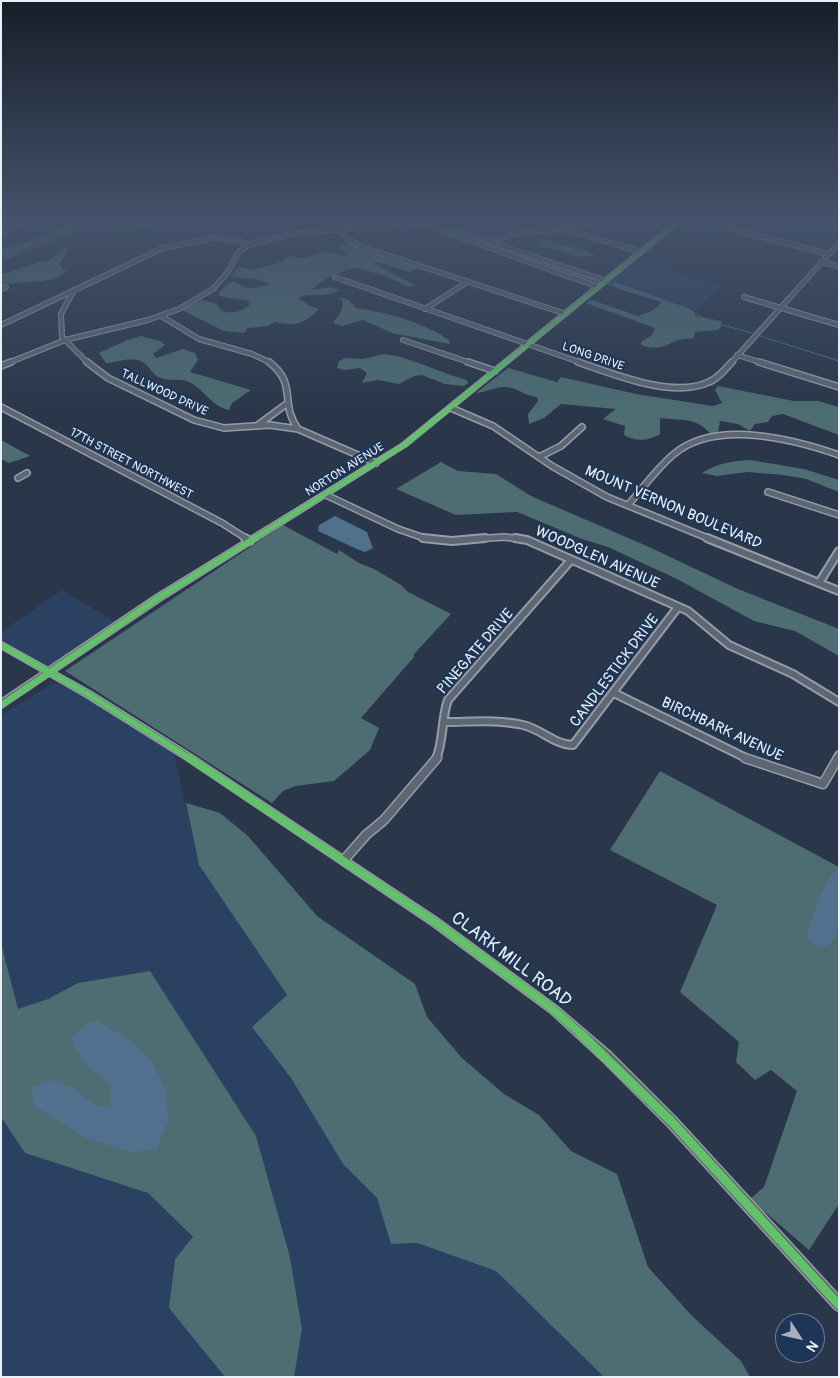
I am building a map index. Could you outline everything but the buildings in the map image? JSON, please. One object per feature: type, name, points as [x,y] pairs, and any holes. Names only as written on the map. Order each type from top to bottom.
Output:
[{"type":"main road","name":"NORTON AVENUE","points":[[1,705],[158,598],[326,495],[406,443],[598,287]]},
{"type":"street","points":[[1,289],[5,286]]},
{"type":"street","points":[[1,325],[82,286]]},
{"type":"street","points":[[1,366],[65,340],[161,316],[192,303],[215,286]]},
{"type":"street","name":"LONG DRIVE","points":[[360,286],[632,380],[655,385],[692,388],[703,387],[713,382],[799,286]]},
{"type":"street","points":[[425,310],[461,286]]},
{"type":"street","points":[[480,286],[566,314]]},
{"type":"street","points":[[65,340],[60,330],[60,319],[74,290]]},
{"type":"street","points":[[744,297],[839,325]]},
{"type":"street","points":[[161,316],[195,337],[272,364],[282,372],[287,381],[285,405],[289,418],[298,429]]},
{"type":"street","name":"TALLWOOD DRIVE","points":[[65,340],[89,364],[108,378],[178,413],[216,427],[270,425],[298,429],[376,463]]},
{"type":"street","points":[[402,340],[496,371]]},
{"type":"street","points":[[738,355],[839,387]]},
{"type":"street","points":[[252,427],[267,420],[285,405]]},
{"type":"street","name":"MOUNT VERNON BOULEVARD","points":[[451,408],[492,426],[576,481],[628,505],[839,590]]},
{"type":"street","name":"17TH STREET NORTHWEST","points":[[3,409],[222,523],[250,541]]},
{"type":"street","points":[[538,457],[561,446],[582,427]]},
{"type":"street","points":[[628,505],[676,451],[702,440],[724,437],[783,438],[839,455]]},
{"type":"street","points":[[18,478],[27,473]]},
{"type":"street","points":[[768,492],[792,498],[839,515]]},
{"type":"street","name":"WOODGLEN AVENUE","points":[[326,495],[426,539],[448,542],[492,536],[511,536],[527,540],[678,607],[697,617],[729,645],[793,674],[839,702]]},
{"type":"street","points":[[820,583],[839,551]]},
{"type":"street","name":"PINEGATE DRIVE","points":[[344,860],[366,835],[384,820],[435,762],[442,745],[446,708],[454,693],[539,599],[550,582],[571,560]]},
{"type":"street","name":"CANDLESTICK DRIVE","points":[[445,722],[515,723],[542,732],[569,746],[577,743],[678,607]]},
{"type":"street","name":"CLARK MILL ROAD","points":[[1,645],[109,707],[344,860],[512,978],[581,1033],[672,1122],[839,1305]]},
{"type":"street","name":"BIRCHBARK AVENUE","points":[[614,693],[756,763],[823,784],[839,755]]},
{"type":"shaded area","points":[[626,286],[719,286],[695,312]]},
{"type":"shaded area","points":[[335,516],[367,532],[373,548],[365,552],[318,531],[319,525]]},
{"type":"shaded area","points":[[62,590],[119,624],[51,670],[1,643],[1,632]]},
{"type":"shaded area","points":[[54,683],[74,690],[174,754],[199,865],[287,995],[253,1027],[291,1078],[343,1164],[377,1198],[391,1244],[417,1243],[496,1271],[604,1377],[294,1377],[302,1329],[290,1257],[256,1136],[78,983],[48,999],[17,1010],[1,943],[1,715]]},
{"type":"shaded area","points":[[839,868],[839,931],[830,944],[822,948],[813,944],[807,937],[823,890],[833,873]]},
{"type":"shaded area","points":[[96,1020],[129,1040],[151,1059],[166,1091],[168,1122],[156,1150],[131,1152],[86,1138],[33,1105],[32,1087],[50,1080],[73,1088],[93,1104],[110,1108],[111,1084],[92,1070],[82,1059],[72,1038],[86,1024]]},
{"type":"shaded area","points":[[1,1117],[25,1153],[148,1193],[193,1238],[175,1259],[169,1308],[225,1377],[1,1377]]},
{"type":"green space","points":[[225,286],[315,286],[312,290],[331,287],[339,290],[333,293],[308,295],[298,298],[310,306],[319,309],[304,321],[294,324],[275,322],[267,326],[248,328],[244,333],[224,331],[182,310],[202,300],[217,304],[222,311],[239,311],[249,306],[249,301],[223,297],[218,294]]},
{"type":"green space","points":[[615,286],[627,286],[690,309],[695,312],[695,316],[721,321],[721,327],[717,330],[695,332],[693,339],[678,340],[663,346],[650,347],[641,345],[641,342],[652,335],[655,328],[586,303],[592,300],[638,316],[654,310],[662,302]]},
{"type":"green space","points":[[338,299],[347,299],[356,308],[392,315],[416,323],[449,340],[450,344],[392,333],[363,320],[342,326],[333,323],[341,312],[343,301]]},
{"type":"green space","points":[[141,336],[160,341],[165,345],[153,354],[156,358],[183,349],[195,353],[198,360],[190,372],[251,390],[232,403],[229,410],[218,406],[196,386],[187,381],[161,378],[144,363],[136,359],[106,363],[99,353],[127,340]]},
{"type":"green space","points":[[384,354],[415,362],[467,380],[468,383],[464,386],[445,384],[422,375],[414,376],[399,384],[378,380],[362,383],[367,373],[360,368],[345,370],[337,368],[339,361],[346,358],[363,359]]},
{"type":"green space","points":[[508,368],[557,382],[561,377],[636,394],[713,406],[722,403],[715,390],[718,386],[794,401],[818,401],[839,407],[839,435],[783,414],[772,416],[768,422],[755,424],[750,431],[738,424],[720,421],[718,432],[711,434],[699,424],[693,422],[660,418],[660,434],[647,439],[637,440],[624,435],[625,426],[603,419],[616,409],[561,404],[544,418],[529,424],[528,414],[538,401],[537,397],[507,387],[499,387],[476,393]]},
{"type":"green space","points":[[1,440],[30,456],[9,463],[1,459]]},
{"type":"green space","points":[[750,460],[804,469],[839,480],[839,492],[806,479],[784,475],[747,472],[717,476],[702,473],[725,463]]},
{"type":"green space","points":[[441,462],[458,471],[496,474],[531,496],[649,547],[738,589],[839,629],[839,656],[795,631],[754,621],[677,579],[608,547],[582,539],[517,512],[456,515],[396,489]]},
{"type":"green space","points":[[283,525],[337,554],[339,550],[401,585],[408,592],[451,614],[414,654],[414,657],[361,718],[379,728],[370,750],[334,781],[295,786],[283,791],[272,803],[65,671]]},
{"type":"green space","points":[[660,771],[839,867],[839,1204],[809,1250],[750,1199],[764,1187],[797,1091],[771,1070],[755,1080],[736,1062],[739,1042],[680,992],[717,905],[610,850]]},
{"type":"green space","points":[[186,803],[220,813],[248,836],[317,916],[415,984],[427,1017],[462,1058],[504,1094],[539,1115],[571,1151],[617,1174],[648,1267],[692,1316],[741,1361],[750,1377],[604,1377],[496,1271],[417,1243],[391,1244],[377,1198],[343,1164],[291,1078],[252,1027],[287,995],[199,865]]},
{"type":"green space","points":[[1,943],[18,1009],[48,999],[78,983],[150,971],[256,1136],[290,1257],[302,1329],[294,1377],[225,1377],[169,1308],[175,1259],[193,1237],[148,1193],[25,1153],[1,1117]]},
{"type":"waterway","points":[[615,286],[690,310],[708,321],[752,333]]},
{"type":"waterway","points":[[760,336],[839,361]]},
{"type":"cycle path","points":[[1,705],[158,598],[404,445],[599,286]]},
{"type":"cycle path","points":[[1,645],[88,694],[190,758],[435,922],[553,1009],[607,1057],[672,1122],[839,1305]]}]
